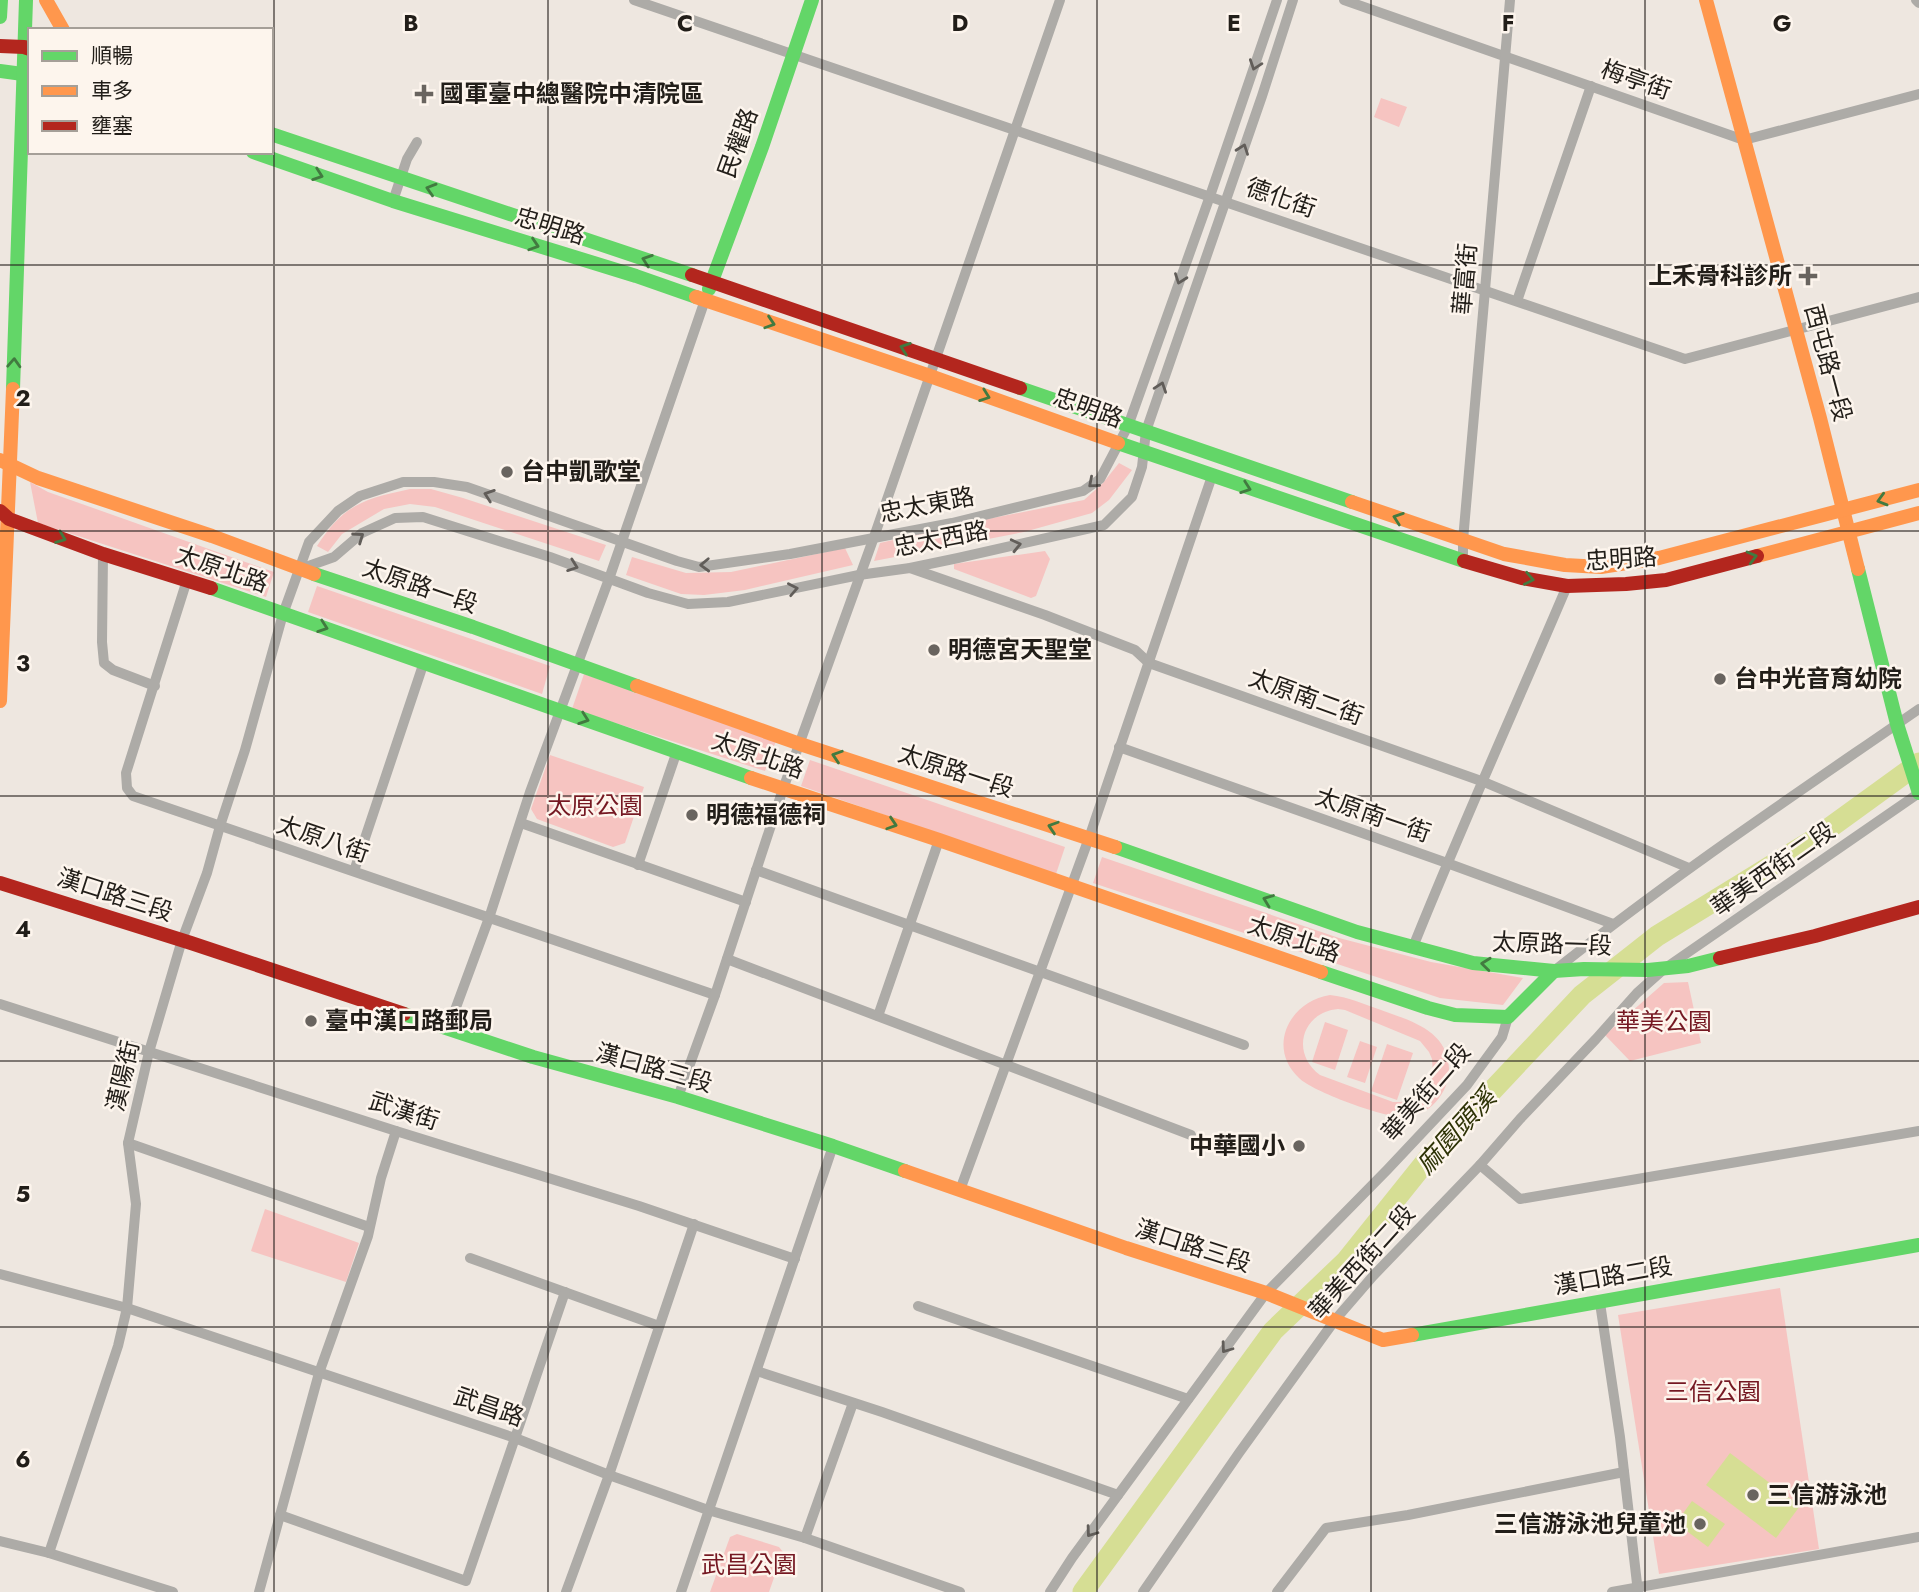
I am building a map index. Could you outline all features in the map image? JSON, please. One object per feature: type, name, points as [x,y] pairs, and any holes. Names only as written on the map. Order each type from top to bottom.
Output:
[{"type":"street","points":[[0,18],[1,0]]},
{"type":"street","points":[[0,701],[5,462],[26,140],[26,0]]},
{"type":"street","points":[[46,0],[62,28]]},
{"type":"street","name":"德化街","points":[[634,0],[1685,359],[1919,297]]},
{"type":"street","name":"民權路","points":[[705,300],[812,0]]},
{"type":"street","points":[[678,1097],[715,995],[783,789],[874,537],[1060,0]]},
{"type":"street","name":"忠太東路","points":[[299,569],[309,542],[338,510],[360,496],[403,482],[434,482],[467,487],[699,567],[790,554],[952,523],[1083,492],[1100,479],[1128,426],[1277,0]]},
{"type":"street","name":"忠太西路","points":[[299,569],[334,556],[362,533],[395,518],[423,517],[688,604],[728,602],[859,575],[910,568],[1104,525],[1132,497],[1142,467],[1146,432],[1293,0]]},
{"type":"street","name":"梅亭街","points":[[1344,0],[1744,139]]},
{"type":"street","name":"華富街","points":[[1463,561],[1462,540],[1510,0]]},
{"type":"street","name":"西屯路一段","points":[[1706,0],[1844,511],[1897,724],[1919,792]]},
{"type":"street","points":[[0,46],[27,48]]},
{"type":"street","points":[[0,71],[27,74]]},
{"type":"street","points":[[1517,301],[1591,86]]},
{"type":"street","points":[[1744,139],[1919,93]]},
{"type":"street","name":"忠明路","points":[[273,135],[712,282],[1504,554],[1564,565],[1601,567],[1659,558],[1919,490]]},
{"type":"street","points":[[393,201],[407,159],[417,142]]},
{"type":"street","name":"忠明路","points":[[259,154],[393,201],[623,272],[930,376],[1212,477],[1463,561],[1522,578],[1567,586],[1665,580],[1919,513]]},
{"type":"street","points":[[448,1029],[530,792],[609,579],[705,300]]},
{"type":"street","name":"太原路一段","points":[[5,462],[37,478],[212,536],[800,744],[1089,838],[1357,932],[1473,963],[1554,971],[1648,970],[1688,966],[1919,907]]},
{"type":"street","points":[[960,1190],[1089,838],[1212,477]]},
{"type":"street","name":"太原北路","points":[[5,515],[103,554],[187,580],[1213,936],[1455,1015],[1508,1017]]},
{"type":"street","points":[[103,554],[104,663],[113,670],[155,687]]},
{"type":"street","name":"太原南二街","points":[[910,568],[1135,650],[1149,663],[1484,782],[1689,868]]},
{"type":"street","points":[[283,614],[299,569]]},
{"type":"street","name":"太原八街","points":[[187,580],[126,773],[127,788],[133,796],[715,995]]},
{"type":"street","points":[[1413,947],[1567,586]]},
{"type":"street","name":"漢陽街","points":[[49,1553],[118,1346],[127,1308],[136,1204],[128,1143],[149,1052],[182,940],[207,873],[245,750],[283,614]]},
{"type":"street","points":[[354,871],[424,662]]},
{"type":"street","name":"華美街二段","points":[[1050,1592],[1266,1293],[1466,1085],[1502,1037],[1508,1017],[1554,971],[1613,924],[1689,868],[1919,709]]},
{"type":"street","name":"太原南一街","points":[[1119,747],[1613,924]]},
{"type":"street","points":[[638,865],[677,751]]},
{"type":"street","name":"華美西街二段","points":[[1143,1592],[1335,1320],[1373,1276],[1480,1166],[1636,993],[1664,969],[1919,792]]},
{"type":"street","points":[[521,823],[746,902]]},
{"type":"street","points":[[878,1016],[939,840]]},
{"type":"street","points":[[755,870],[1244,1045]]},
{"type":"street","name":"漢口路三段","points":[[0,883],[182,940],[533,1057],[678,1097],[833,1146],[1266,1293],[1319,1314]]},
{"type":"street","points":[[727,959],[1191,1135]]},
{"type":"street","name":"武漢街","points":[[0,1004],[694,1224],[795,1259]]},
{"type":"street","points":[[259,1592],[319,1373],[368,1236],[381,1178],[396,1131]]},
{"type":"street","points":[[1480,1166],[1520,1199],[1919,1131]]},
{"type":"street","points":[[128,1143],[369,1227]]},
{"type":"street","points":[[681,1592],[833,1146]]},
{"type":"street","points":[[566,1592],[609,1475],[694,1224]]},
{"type":"street","name":"漢口路二段","points":[[1319,1314],[1383,1340],[1919,1245]]},
{"type":"street","points":[[470,1258],[659,1326]]},
{"type":"street","name":"武昌路","points":[[0,1274],[127,1308],[515,1438],[708,1510],[805,1538],[960,1592]]},
{"type":"street","points":[[280,1515],[466,1581],[565,1292]]},
{"type":"street","points":[[1600,1303],[1624,1472],[1637,1590]]},
{"type":"street","points":[[918,1306],[1188,1399]]},
{"type":"street","points":[[757,1371],[1118,1495]]},
{"type":"street","points":[[805,1538],[853,1403]]},
{"type":"street","points":[[1277,1592],[1326,1528],[1624,1472]]},
{"type":"street","points":[[1612,1592],[1637,1590],[1919,1537]]},
{"type":"street","points":[[0,1541],[49,1553],[173,1592]]},
{"type":"green space","points":[[1381,98],[1407,107],[1399,127],[1374,117]]},
{"type":"green space","points":[[1119,463],[1132,470],[1109,500],[1092,513],[1024,532],[874,561],[880,543],[1084,500],[1103,483]]},
{"type":"green space","points":[[30,482],[48,492],[274,572],[266,597],[38,523]]},
{"type":"green space","points":[[410,489],[431,489],[463,498],[606,545],[599,561],[435,507],[410,504],[384,509],[342,534],[328,552],[317,546],[346,512],[367,500]]},
{"type":"green space","points":[[845,548],[853,565],[745,590],[704,595],[681,594],[626,575],[632,557],[686,573],[731,572]]},
{"type":"green space","points":[[1045,551],[1050,559],[1036,596],[1031,598],[954,569],[954,564]]},
{"type":"green space","points":[[317,586],[550,666],[542,694],[308,612]]},
{"type":"green space","points":[[584,674],[776,741],[765,771],[572,709]]},
{"type":"green space","name":"太原公園","points":[[550,755],[644,787],[625,843],[613,847],[537,819],[531,809]]},
{"type":"green space","points":[[810,760],[1065,847],[1056,874],[801,786]]},
{"type":"green space","points":[[1102,857],[1339,938],[1431,962],[1523,978],[1503,1005],[1440,998],[1093,883]]},
{"type":"green space","name":"華美公園","points":[[1688,982],[1701,1043],[1630,1061],[1605,1035],[1664,983]]},
{"type":"green space","points":[[1330,995],[1356,1001],[1404,1018],[1435,1036],[1447,1055],[1449,1068],[1448,1080],[1436,1102],[1417,1115],[1398,1117],[1369,1110],[1335,1097],[1299,1078],[1289,1066],[1284,1053],[1284,1040],[1287,1027],[1294,1016],[1316,999]],"holes":[[[1345,1010],[1420,1041],[1432,1059],[1433,1074],[1424,1092],[1413,1100],[1393,1102],[1320,1075],[1311,1066],[1303,1045],[1309,1025],[1316,1017],[1326,1012]]]},
{"type":"green space","points":[[1325,1022],[1348,1030],[1335,1070],[1312,1062]]},
{"type":"green space","points":[[1360,1041],[1377,1047],[1365,1083],[1347,1077]]},
{"type":"green space","points":[[1387,1044],[1413,1053],[1397,1100],[1371,1091]]},
{"type":"green space","points":[[265,1209],[359,1243],[346,1282],[251,1251]]},
{"type":"green space","name":"三信公園","points":[[1780,1288],[1819,1549],[1659,1574],[1618,1315]]},
{"type":"green space","name":"武昌公園","points":[[737,1534],[779,1547],[783,1552],[769,1592],[710,1592],[730,1537]]},
{"type":"shaded area","name":"三信游泳池","points":[[1730,1453],[1800,1506],[1776,1538],[1706,1485]]},
{"type":"shaded area","name":"三信游泳池兒童池","points":[[1692,1501],[1725,1524],[1708,1547],[1676,1523]]},
{"type":"waterway","name":"麻園頭溪","points":[[1083,1592],[1273,1331],[1346,1261],[1427,1160],[1582,995],[1657,936],[1810,842],[1919,763]]},
{"type":"traffic: fast","points":[[0,17],[1,0]]},
{"type":"traffic: fast","points":[[13,389],[26,0]]},
{"type":"traffic: fast","points":[[709,289],[762,147],[812,0]]},
{"type":"traffic: fast","points":[[0,71],[28,75]]},
{"type":"traffic: fast","points":[[273,135],[692,275]]},
{"type":"traffic: fast","points":[[259,154],[393,201],[696,297]]},
{"type":"traffic: fast","points":[[1020,388],[1352,502]]},
{"type":"traffic: fast","points":[[1118,443],[1464,561]]},
{"type":"traffic: fast","points":[[1858,569],[1897,724],[1919,793]]},
{"type":"traffic: fast","points":[[314,574],[637,686]]},
{"type":"traffic: fast","points":[[211,588],[751,778]]},
{"type":"traffic: fast","points":[[1115,847],[1357,932],[1473,963],[1554,971],[1648,970],[1688,966],[1720,958]]},
{"type":"traffic: fast","points":[[1321,972],[1455,1015],[1508,1017],[1554,971]]},
{"type":"traffic: fast","points":[[404,1014],[533,1057],[678,1097],[905,1171]]},
{"type":"traffic: fast","points":[[1412,1335],[1919,1245]]},
{"type":"traffic: slow","points":[[46,0],[62,28]]},
{"type":"traffic: slow","points":[[1706,0],[1820,418],[1858,569]]},
{"type":"traffic: slow","points":[[696,297],[1118,443]]},
{"type":"traffic: slow","points":[[0,701],[13,389]]},
{"type":"traffic: slow","points":[[0,460],[38,478],[212,536],[314,574]]},
{"type":"traffic: slow","points":[[1352,502],[1504,554],[1565,565],[1601,567],[1659,558],[1919,490]]},
{"type":"traffic: slow","points":[[1757,556],[1919,513]]},
{"type":"traffic: slow","points":[[637,686],[800,744],[1115,847]]},
{"type":"traffic: slow","points":[[751,778],[1321,972]]},
{"type":"traffic: slow","points":[[905,1171],[1126,1248],[1266,1293],[1383,1340],[1412,1335]]},
{"type":"traffic: jam","points":[[0,46],[28,48]]},
{"type":"traffic: jam","points":[[692,275],[1020,388]]},
{"type":"traffic: jam","points":[[0,511],[9,519],[103,554],[211,588]]},
{"type":"traffic: jam","points":[[1464,561],[1522,578],[1567,586],[1666,580],[1757,556]]},
{"type":"traffic: jam","points":[[0,883],[404,1014]]},
{"type":"traffic: jam","points":[[1720,958],[1815,936],[1919,907]]},
{"type":"place","name":"國軍臺中總醫院中清院區","points":[[424,94]]},
{"type":"place","name":"上禾骨科診所","points":[[1808,276]]},
{"type":"place","name":"台中凱歌堂","points":[[507,472]]},
{"type":"place","name":"明德宮天聖堂","points":[[934,650]]},
{"type":"place","name":"台中光音育幼院","points":[[1720,679]]},
{"type":"place","name":"明德福德祠","points":[[692,815]]},
{"type":"place","name":"臺中漢口路郵局","points":[[311,1021]]},
{"type":"place","name":"中華國小","points":[[1299,1146]]},
{"type":"place","name":"三信游泳池","points":[[1753,1495]]},
{"type":"place","name":"三信游泳池兒童池","points":[[1700,1524]]}]
